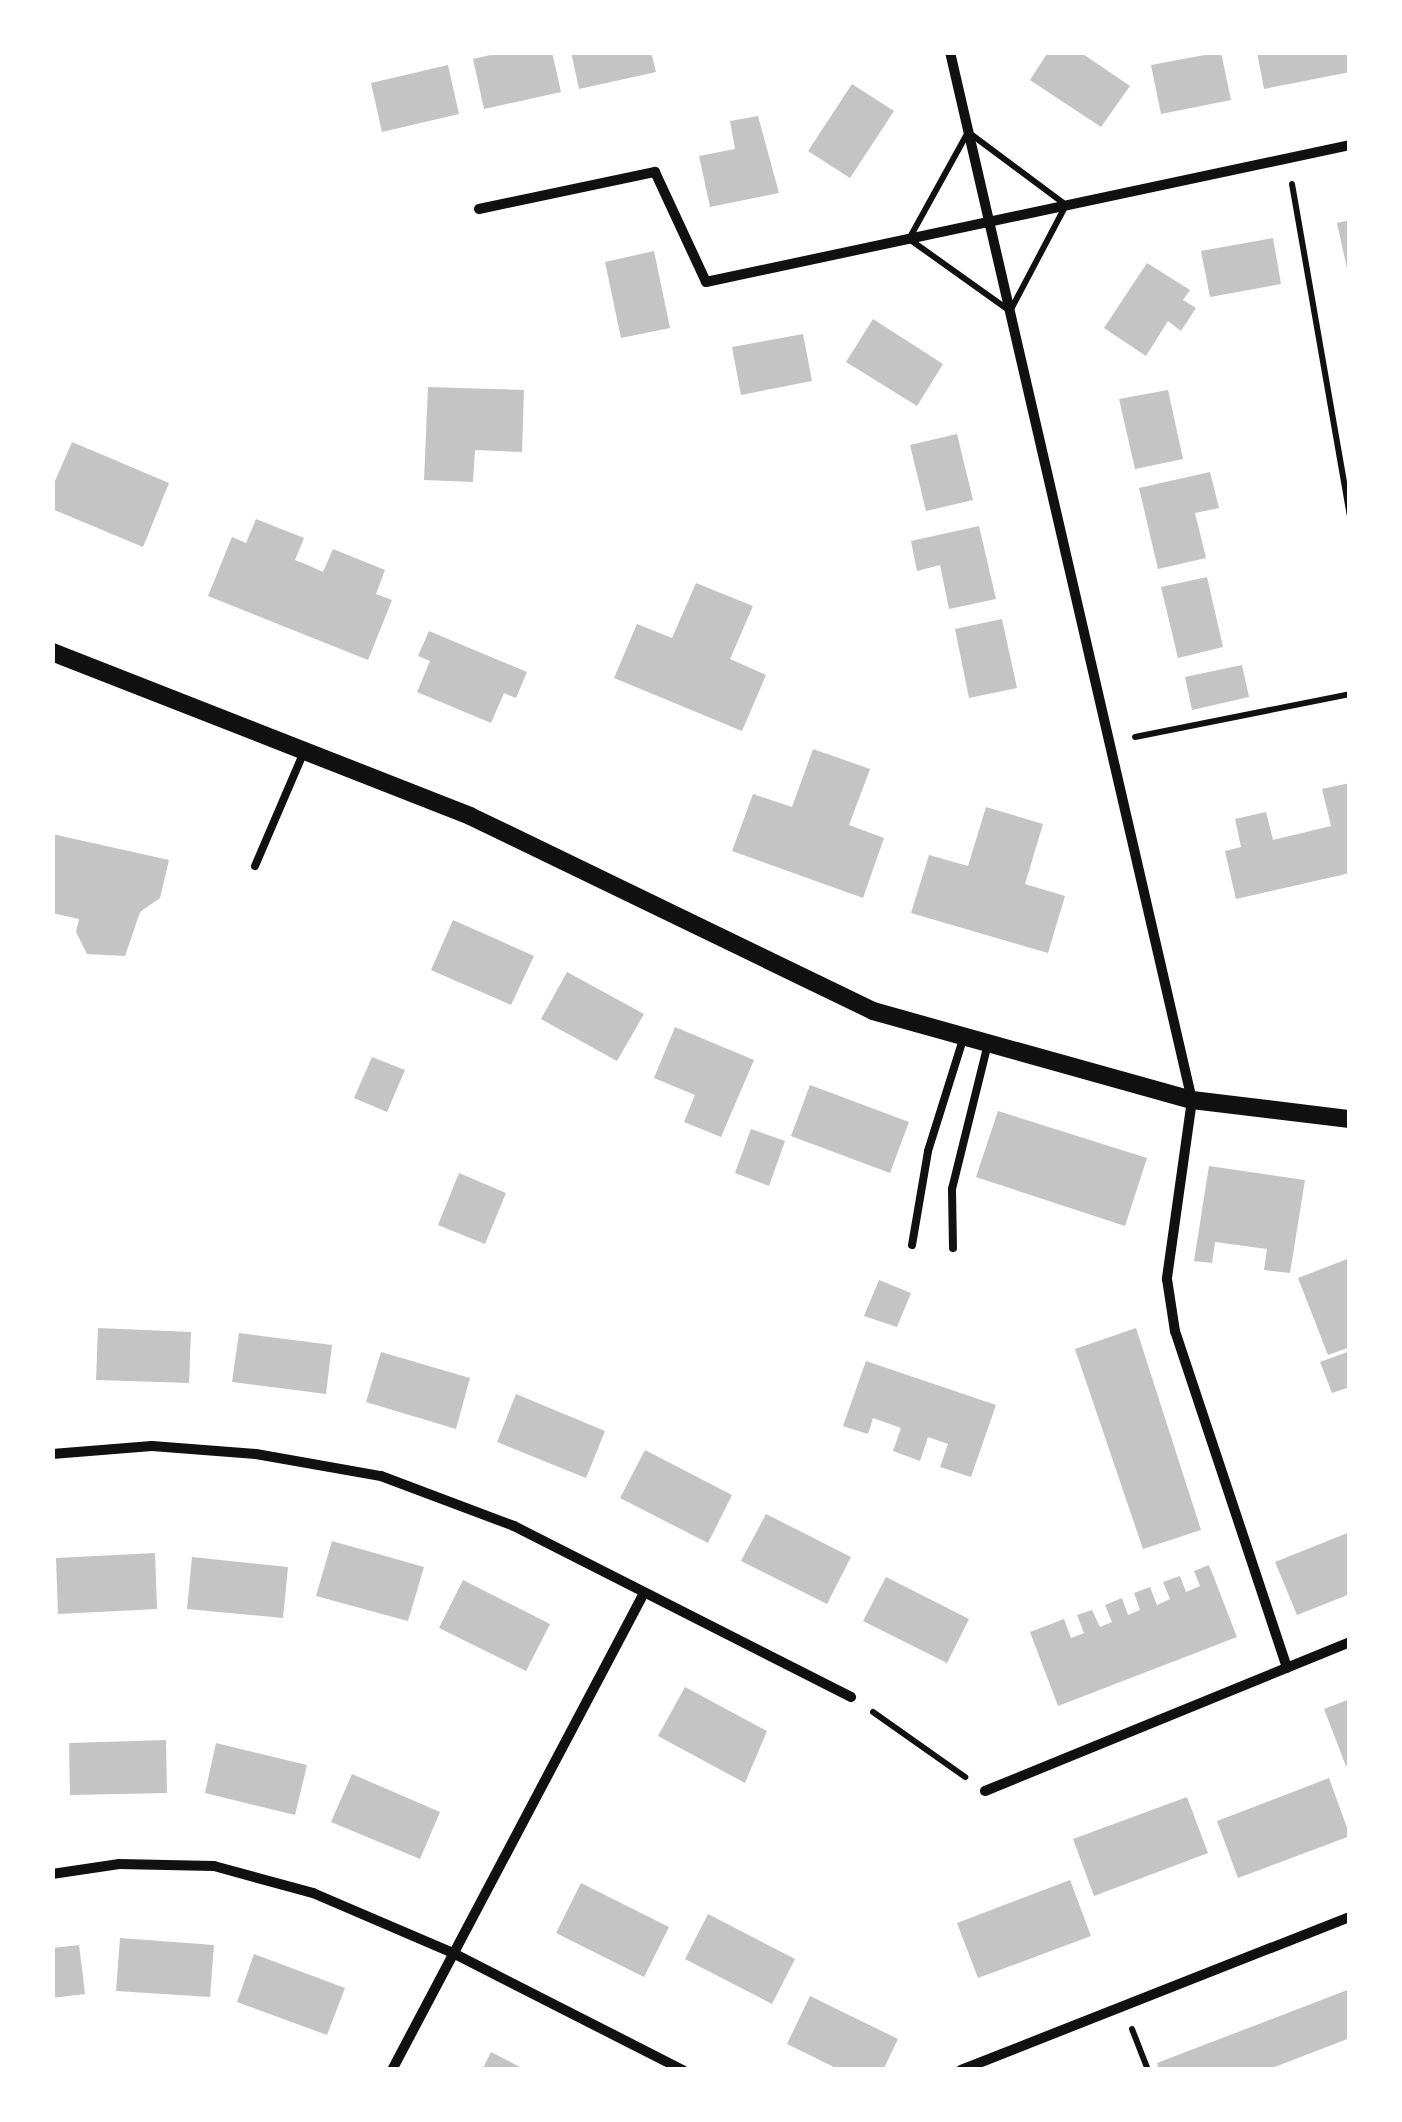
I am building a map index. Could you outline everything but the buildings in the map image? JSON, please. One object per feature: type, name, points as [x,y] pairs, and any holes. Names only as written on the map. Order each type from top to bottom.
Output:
[{"type":"street","points":[[950,52],[1192,1100],[1166,1279],[1175,1331],[1287,1668]]},
{"type":"street","points":[[479,209],[655,172],[706,282],[1350,146]]},
{"type":"street","points":[[52,652],[470,816],[873,1011],[1192,1100],[1350,1119]]},
{"type":"street","points":[[52,1454],[152,1446],[256,1454],[381,1476],[514,1526],[643,1595],[851,1697]]},
{"type":"street","points":[[392,2070],[643,1595]]},
{"type":"street","points":[[985,1791],[1350,1642]]},
{"type":"street","points":[[52,1874],[119,1864],[214,1866],[313,1893],[453,1954],[682,2070]]},
{"type":"street","points":[[962,2070],[1350,1917]]},
{"type":"lane","points":[[255,866],[305,750]]},
{"type":"lane","points":[[912,1245],[928,1151],[964,1036]]},
{"type":"lane","points":[[953,1248],[952,1188],[988,1043]]},
{"type":"path","points":[[1287,158],[1350,518]]},
{"type":"path","points":[[1110,742],[1350,694]]},
{"type":"path","points":[[851,1697],[985,1791]]},
{"type":"path","points":[[1123,2004],[1148,2070]]}]
